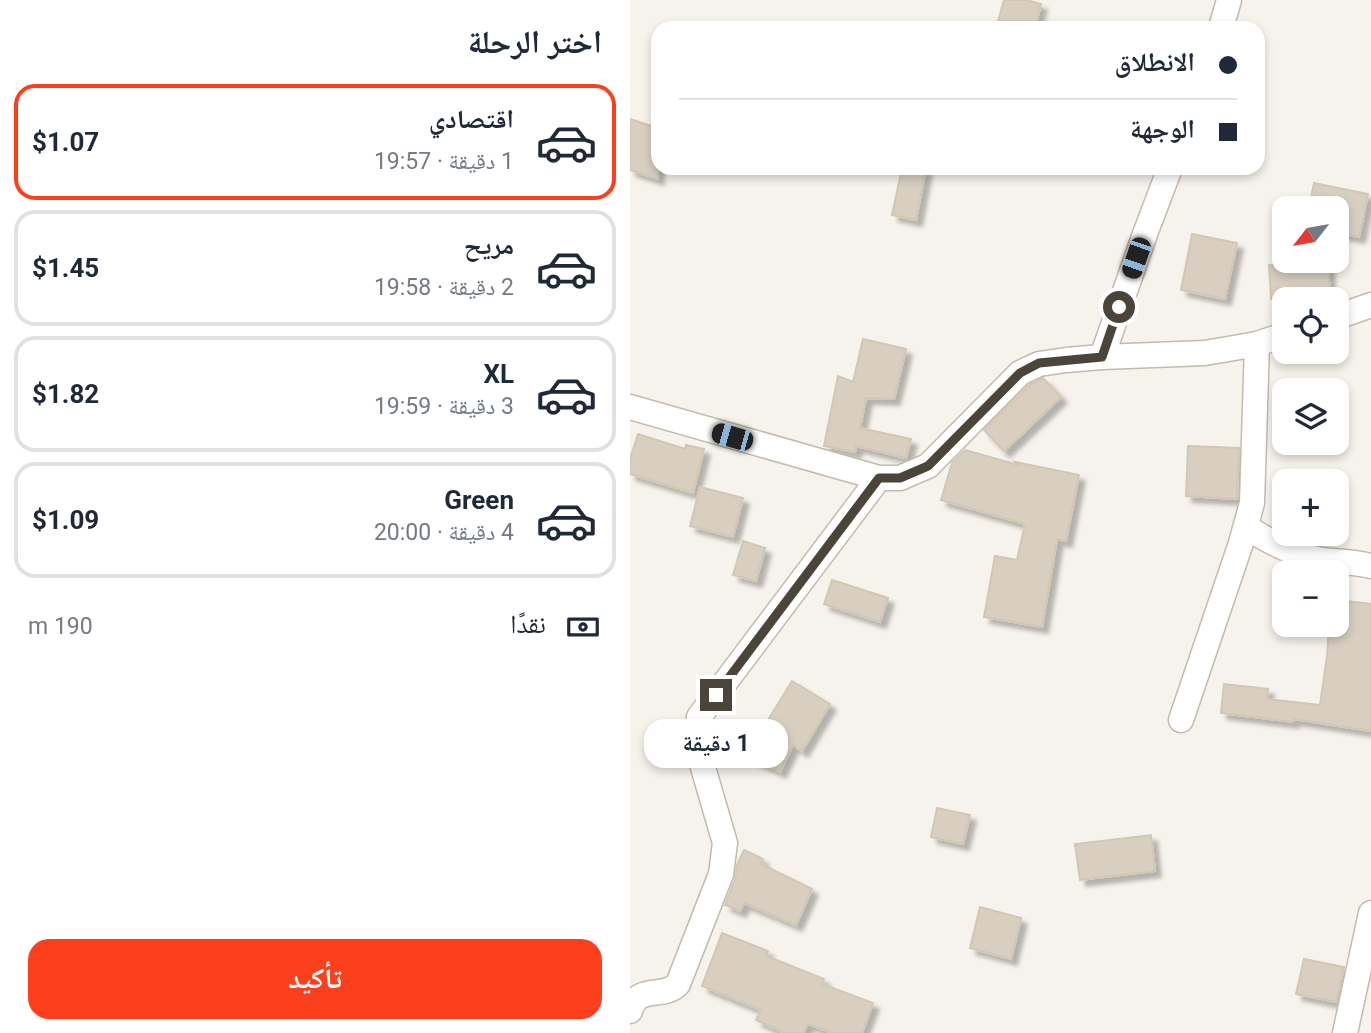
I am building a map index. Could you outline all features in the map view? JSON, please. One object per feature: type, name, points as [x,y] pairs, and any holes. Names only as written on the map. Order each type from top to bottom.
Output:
[{"type":"street","points":[[1223,21],[1229,0]]},
{"type":"street","points":[[1102,357],[1167,175]]},
{"type":"street","points":[[1349,313],[1371,305]]},
{"type":"street","points":[[630,407],[879,478],[900,478],[928,466],[1020,373],[1039,363],[1102,357],[1205,353],[1272,339]]},
{"type":"street","points":[[1181,720],[1216,621],[1252,503],[1258,344]]},
{"type":"street","points":[[630,1011],[638,997],[646,993],[671,990],[678,984],[721,874],[725,843],[695,740],[699,717],[879,478]]},
{"type":"street","points":[[1246,527],[1290,551],[1320,559],[1371,566]]},
{"type":"street","points":[[1345,1033],[1371,913]]},
{"type":"building","points":[[1004,0],[1026,0],[1041,4],[1037,21],[998,21]]},
{"type":"building","points":[[630,119],[651,126],[651,175],[658,175],[658,179],[630,170]]},
{"type":"building","points":[[901,175],[925,175],[916,220],[892,215]]},
{"type":"building","points":[[1314,183],[1368,194],[1359,237],[1349,235],[1349,196],[1311,196]]},
{"type":"building","points":[[1192,234],[1237,243],[1225,299],[1181,290]]},
{"type":"building","points":[[1269,265],[1272,265],[1272,273],[1329,273],[1329,287],[1272,287],[1271,299]]},
{"type":"building","points":[[863,339],[906,349],[894,399],[866,398],[860,428],[911,439],[906,458],[856,446],[855,452],[824,446],[838,376],[853,382]]},
{"type":"building","points":[[1043,378],[1061,397],[1004,451],[984,430],[1029,385]]},
{"type":"building","points":[[638,434],[685,449],[686,445],[704,449],[693,493],[630,474],[630,459]]},
{"type":"building","points":[[1188,446],[1239,448],[1237,499],[1186,496]]},
{"type":"building","points":[[965,450],[1018,465],[1015,462],[1079,475],[1066,541],[1057,539],[1042,627],[984,617],[995,556],[1017,560],[1025,524],[941,500],[952,463]]},
{"type":"building","points":[[700,487],[743,498],[733,537],[690,526]]},
{"type":"building","points":[[743,541],[765,548],[756,581],[733,575]]},
{"type":"building","points":[[832,580],[888,598],[880,622],[824,604]]},
{"type":"building","points":[[1349,601],[1371,604],[1371,731],[1294,719],[1293,722],[1221,713],[1224,684],[1268,689],[1267,699],[1320,705],[1328,637],[1349,637]]},
{"type":"building","points":[[792,681],[830,704],[802,751],[793,745],[780,772],[710,738],[717,723],[755,741]]},
{"type":"building","points":[[937,808],[970,815],[963,844],[931,837]]},
{"type":"building","points":[[1151,835],[1155,871],[1080,880],[1075,844]]},
{"type":"building","points":[[744,850],[763,859],[761,864],[812,889],[796,925],[744,903],[740,911],[725,905]]},
{"type":"building","points":[[980,907],[1021,918],[1011,959],[970,948]]},
{"type":"building","points":[[722,933],[768,951],[766,956],[824,979],[822,984],[873,1003],[862,1033],[833,1033],[808,1024],[803,1033],[785,1033],[756,1020],[761,1010],[702,986]]},
{"type":"building","points":[[1304,959],[1344,967],[1336,1002],[1296,994]]},
{"type":"route","points":[[716,695],[879,478],[900,478],[928,466],[1020,373],[1039,363],[1102,357],[1119,307]]}]
